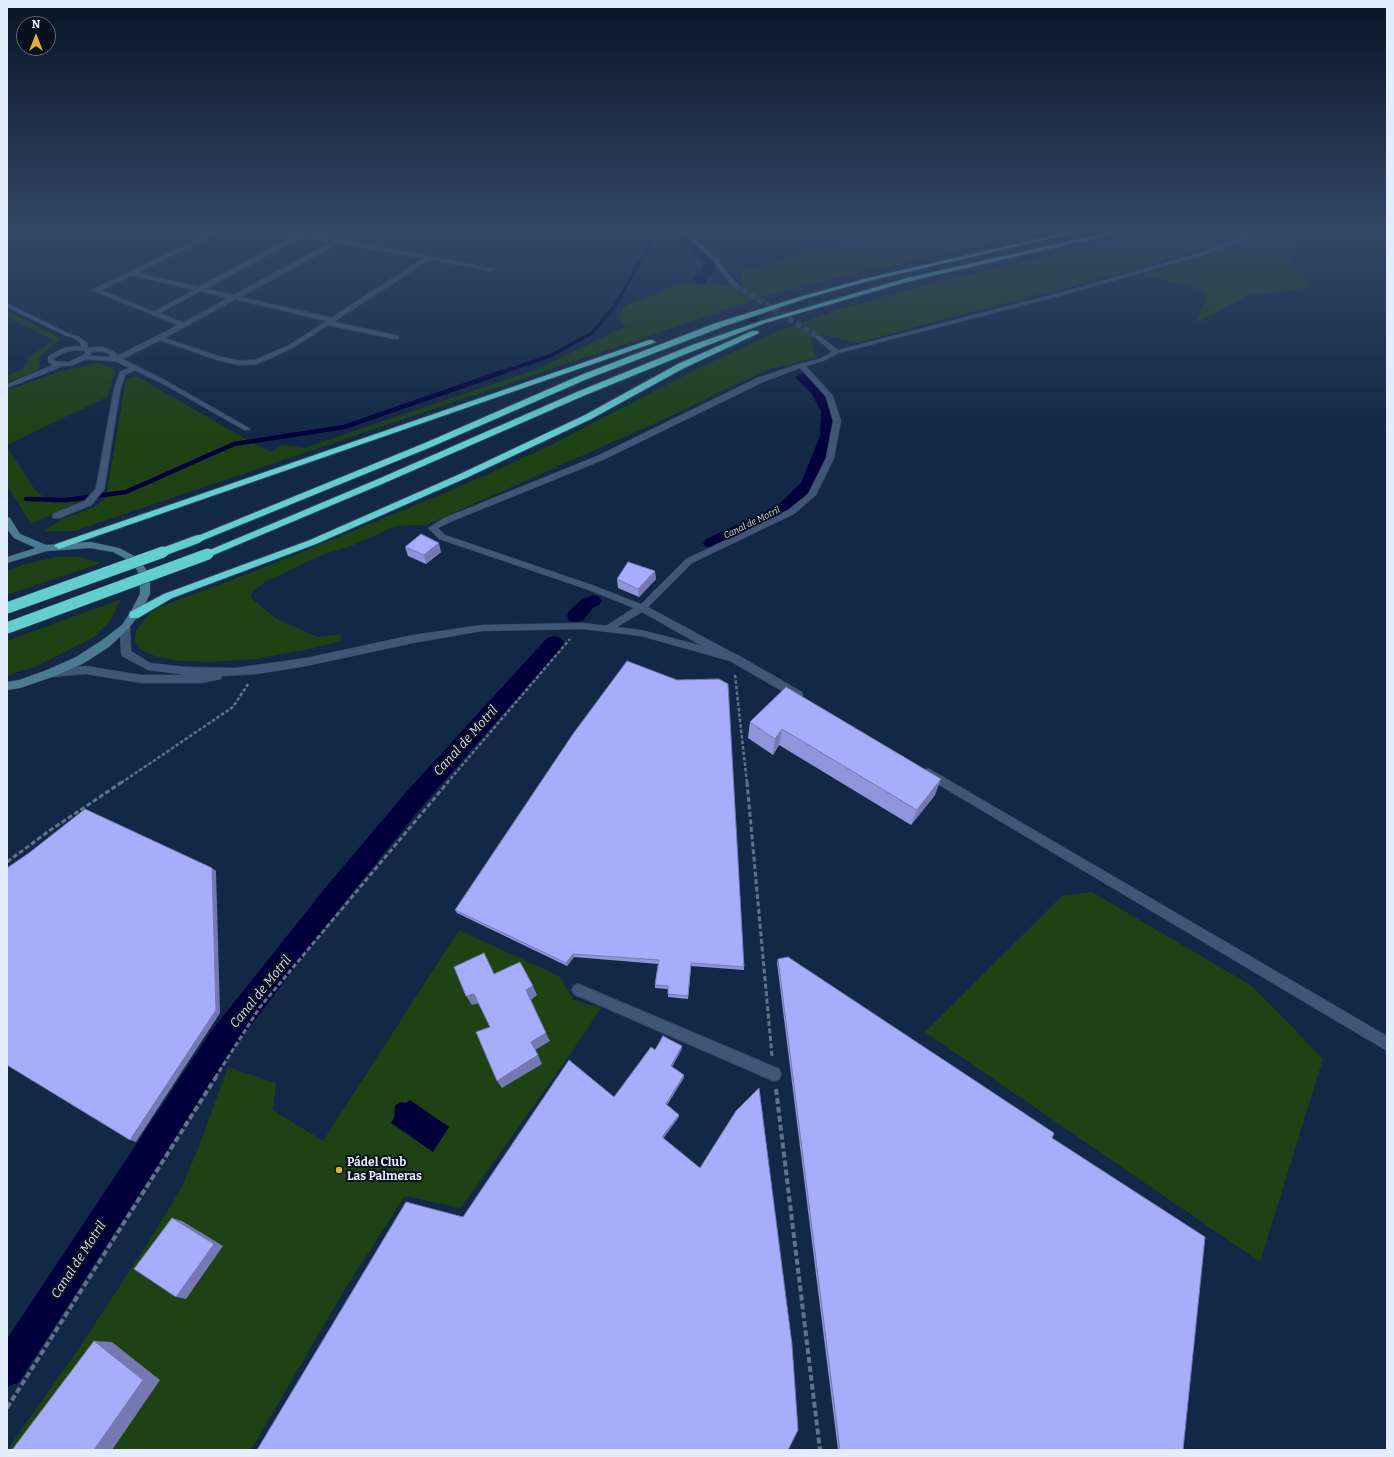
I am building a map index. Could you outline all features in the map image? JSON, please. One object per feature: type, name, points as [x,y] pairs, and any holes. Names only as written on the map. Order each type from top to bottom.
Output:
[{"type":"highway","points":[[7,608],[198,539],[385,463],[584,377],[719,325],[795,301]]},
{"type":"highway","points":[[7,628],[208,554],[379,482],[580,394],[688,350],[762,322],[831,301]]},
{"type":"highway","points":[[134,615],[168,596],[313,542],[463,476],[588,417],[694,360],[762,330],[827,307],[837,301]]},
{"type":"highway","points":[[59,546],[716,320],[750,314]]},
{"type":"main road","points":[[7,520],[17,536],[28,542],[46,548]]},
{"type":"main road","points":[[7,560],[46,548],[90,545],[116,550],[135,560],[145,575],[145,594],[134,615],[125,627],[105,644],[80,660],[51,673],[20,684],[7,686]]},
{"type":"street","points":[[809,702],[734,658],[642,608],[589,587],[442,537],[432,528],[447,520],[600,458],[760,380],[801,365],[821,360],[837,352],[1034,301]]},
{"type":"street","points":[[7,305],[68,336],[76,337],[84,343],[86,352]]},
{"type":"street","points":[[64,350],[68,345],[68,336]]},
{"type":"street","points":[[818,337],[837,352]]},
{"type":"street","points":[[76,348],[86,352],[76,362],[58,364],[51,362],[51,357],[64,350],[76,348]]},
{"type":"street","points":[[7,386],[52,369],[58,364]]},
{"type":"street","points":[[607,629],[642,608],[689,561],[791,512],[812,495],[830,458],[837,421],[829,396],[801,365]]},
{"type":"street","points":[[125,627],[126,653],[148,666],[186,671],[235,672],[258,670],[306,662],[413,638],[482,628],[583,626],[641,633],[734,658]]},
{"type":"street","points":[[51,673],[86,670],[141,679],[202,679],[235,672]]},
{"type":"street","points":[[919,767],[1387,1044]]},
{"type":"lane","points":[[122,301],[182,325]]},
{"type":"lane","points":[[154,314],[178,301]]},
{"type":"lane","points":[[117,359],[227,301]]},
{"type":"lane","points":[[245,301],[396,337]]},
{"type":"lane","points":[[159,338],[218,358],[240,363],[256,362],[272,356],[361,301]]},
{"type":"lane","points":[[86,352],[117,359],[164,382],[247,429]]},
{"type":"lane","points":[[56,516],[88,503],[100,489],[117,390],[122,373],[135,368]]},
{"type":"lane","points":[[578,990],[774,1074]]},
{"type":"path","points":[[7,1408],[260,1007],[555,655],[583,626]]},
{"type":"path","points":[[7,862],[49,831],[233,707],[258,670]]},
{"type":"green space","points":[[637,301],[751,301],[75,531],[44,531],[62,519],[94,507],[106,498],[126,379],[136,376],[258,446],[272,452],[281,445],[304,448],[537,369],[626,326],[618,319],[623,307]]},
{"type":"green space","points":[[869,301],[1015,301],[858,343],[824,335],[810,338],[816,358],[770,369],[669,417],[426,525],[396,526],[351,546],[322,555],[265,582],[251,593],[251,598],[277,619],[318,637],[341,634],[341,641],[310,649],[255,659],[212,662],[180,661],[157,657],[140,649],[135,641],[136,631],[155,609],[268,566],[452,490],[549,446],[698,368],[774,333],[840,309]]},
{"type":"green space","points":[[1205,301],[1238,301],[1200,321],[1197,320]]},
{"type":"green space","points":[[7,311],[61,339],[39,357],[40,367],[37,371],[7,382],[7,376],[25,367],[28,358],[54,340],[7,317]]},
{"type":"green space","points":[[97,363],[109,366],[115,371],[107,397],[7,445],[7,390],[62,371]]},
{"type":"green space","points":[[7,447],[35,490],[51,503],[78,502],[31,524],[7,485]]},
{"type":"green space","points":[[55,557],[79,557],[101,563],[7,595],[7,571],[22,565]]},
{"type":"green space","points":[[121,599],[110,621],[94,637],[37,666],[7,676],[7,641]]},
{"type":"green space","points":[[1092,892],[1252,986],[1323,1059],[1260,1262],[925,1032],[1062,896]]},
{"type":"green space","name":"Pádel Club Las Palmeras","points":[[459,930],[559,976],[574,1000],[601,1008],[569,1056],[461,1208],[405,1196],[345,1289],[251,1450],[7,1450],[79,1348],[144,1249],[180,1190],[198,1149],[228,1067],[276,1083],[273,1110],[323,1141]]},
{"type":"shaded area","points":[[410,1100],[449,1127],[433,1152],[391,1123],[394,1118],[395,1106],[400,1102],[406,1103]]},
{"type":"building","points":[[421,534],[439,543],[424,555],[405,547]]},
{"type":"building","points":[[628,562],[655,571],[638,589],[617,579]]},
{"type":"building","points":[[627,661],[677,680],[719,679],[728,684],[744,967],[691,963],[688,996],[668,994],[668,986],[655,985],[659,960],[573,954],[566,963],[455,910],[573,734]]},
{"type":"building","points":[[786,687],[941,779],[917,810],[782,729],[775,739],[750,722]]},
{"type":"building","points":[[85,809],[212,868],[216,1010],[130,1140],[7,1065],[7,868],[29,853]]},
{"type":"building","points":[[484,953],[494,974],[520,962],[533,986],[526,990],[546,1033],[531,1042],[538,1055],[497,1081],[476,1032],[490,1027],[474,994],[466,996],[454,967]]},
{"type":"building","points":[[788,957],[1054,1133],[1052,1138],[1205,1237],[1183,1450],[840,1450],[778,959]]},
{"type":"building","points":[[663,1036],[682,1046],[671,1066],[684,1075],[666,1104],[679,1115],[662,1137],[700,1168],[736,1111],[759,1088],[792,1345],[798,1430],[788,1450],[257,1450],[406,1202],[463,1217],[569,1060],[614,1097],[651,1047],[655,1050]]},
{"type":"building","points":[[172,1218],[214,1244],[176,1297],[134,1269]]},
{"type":"building","points":[[94,1341],[143,1380],[94,1450],[12,1450]]},
{"type":"waterway","points":[[500,373],[550,356],[592,333],[618,301]]},
{"type":"waterway","points":[[26,499],[66,500],[126,492],[234,444],[344,427],[503,372]]},
{"type":"waterway","name":"Canal de Motril","points":[[712,543],[782,510],[808,485],[827,436],[828,411],[817,391],[803,378]]},
{"type":"waterway","name":"Canal de Motril","points":[[576,616],[587,604],[593,601]]},
{"type":"waterway","name":"Canal de Motril","points":[[7,1370],[222,1040],[335,895],[416,797],[554,643]]},
{"type":"tunnel","points":[[761,301],[818,337]]},
{"type":"place","name":"Pádel Club Las Palmeras","points":[[339,1170]]}]
